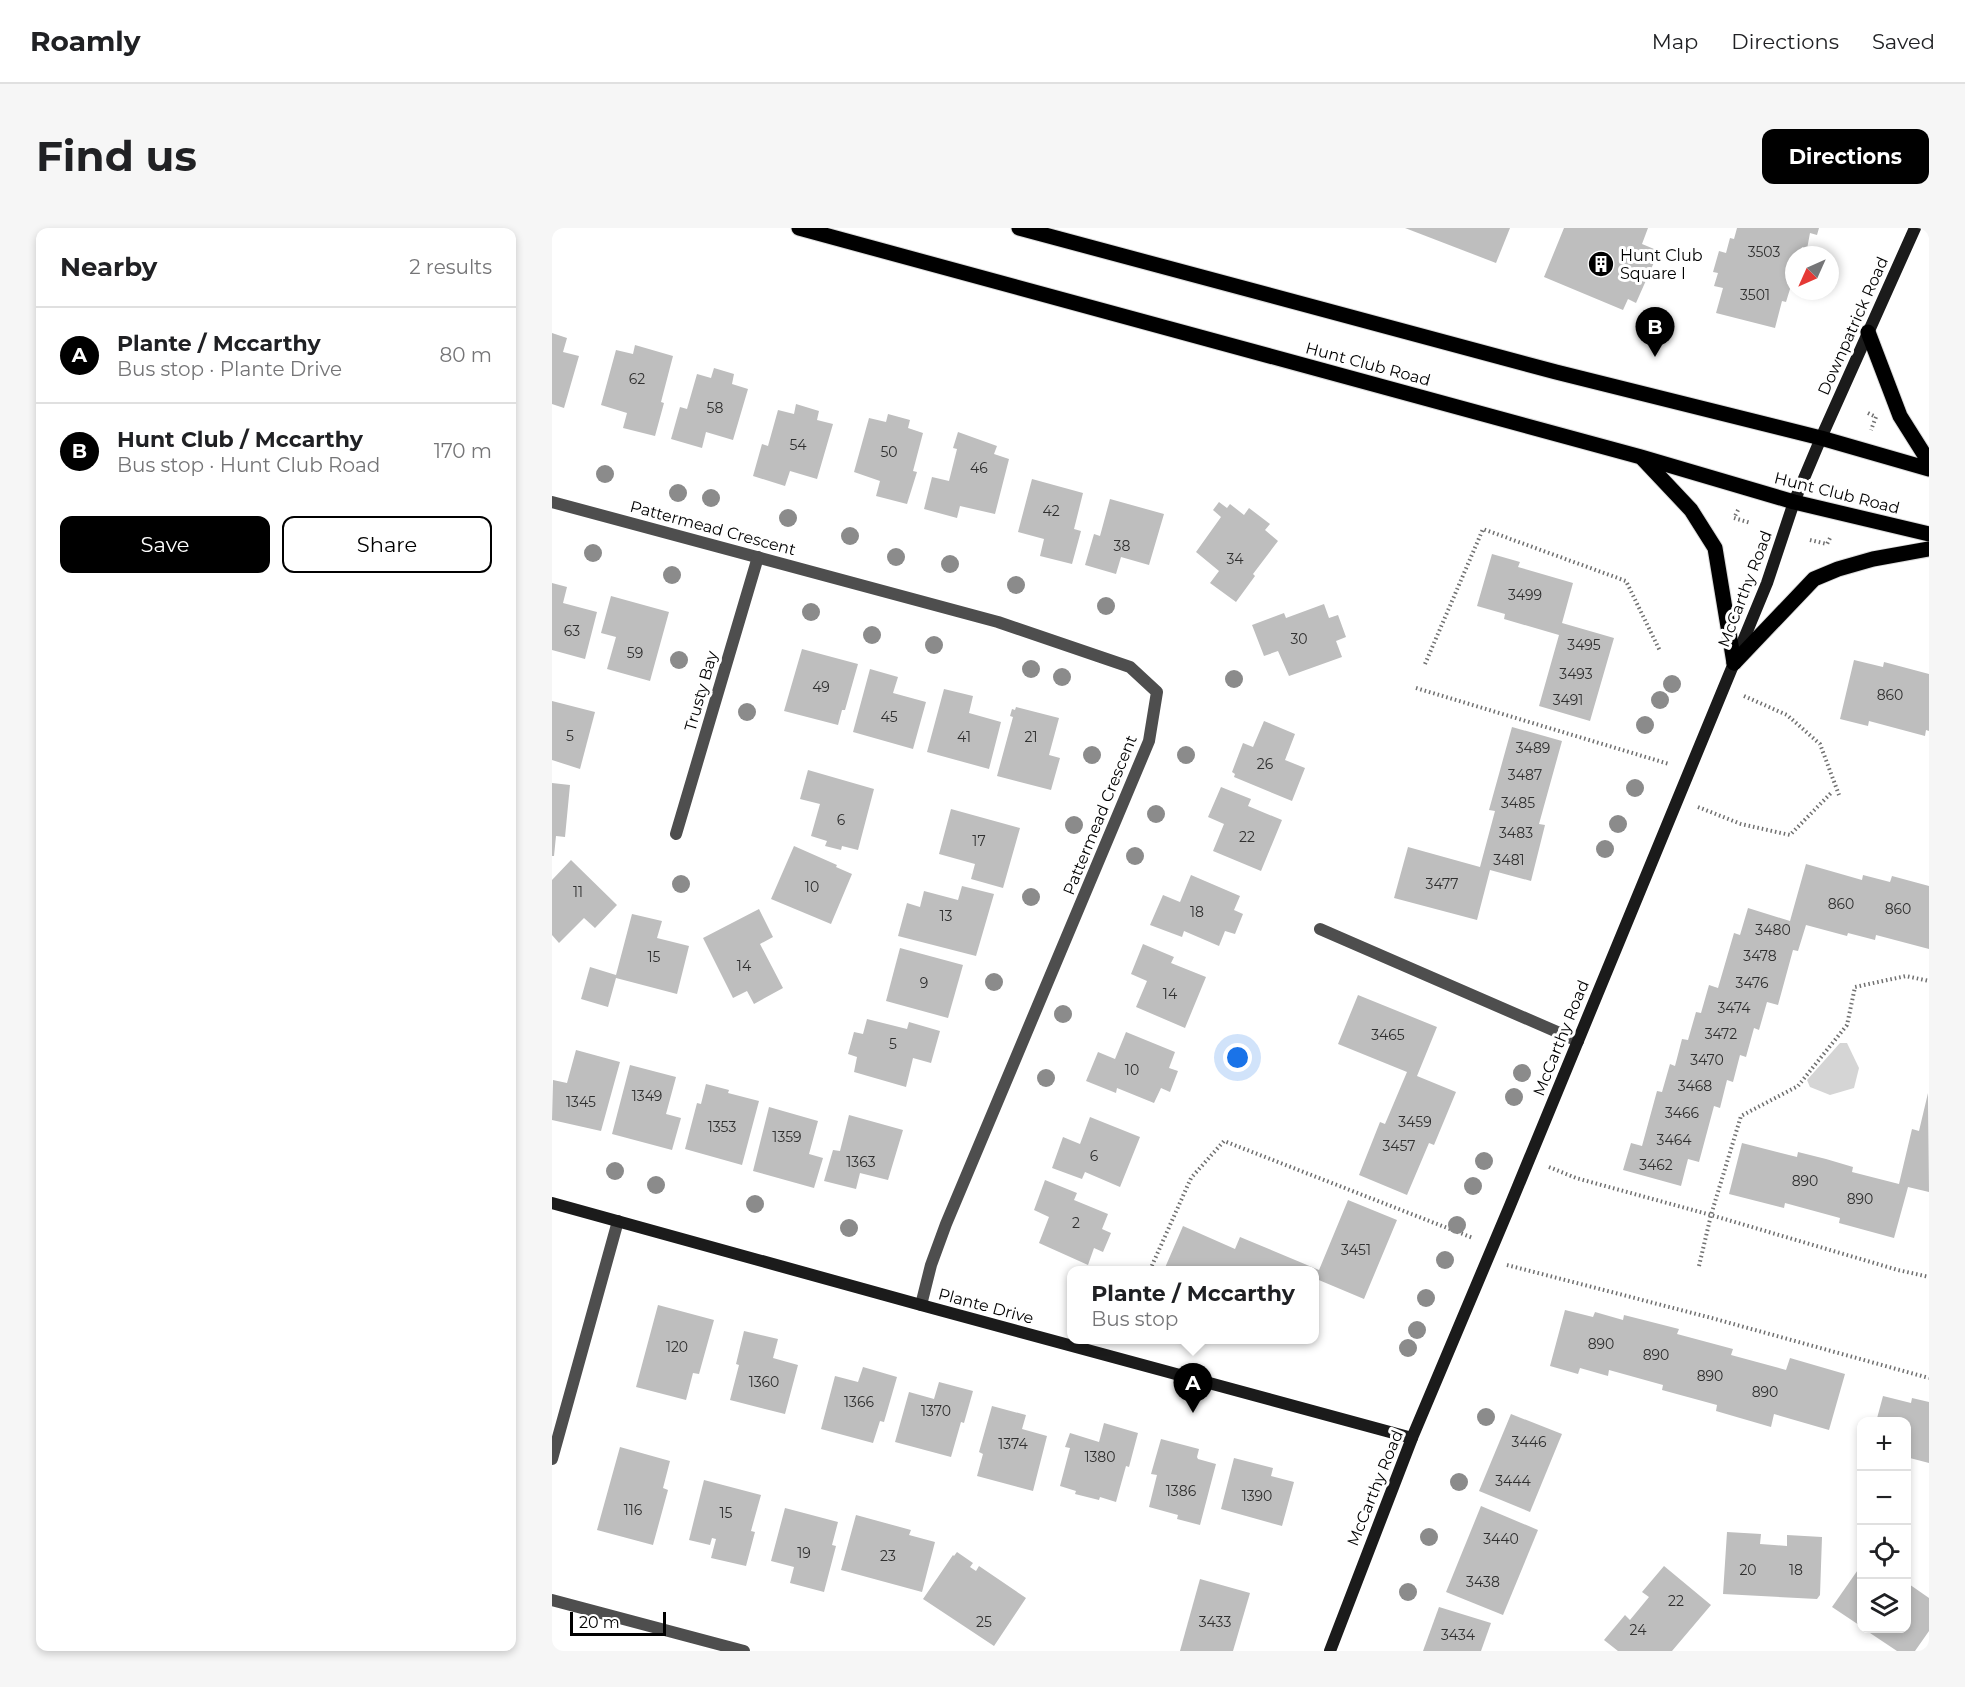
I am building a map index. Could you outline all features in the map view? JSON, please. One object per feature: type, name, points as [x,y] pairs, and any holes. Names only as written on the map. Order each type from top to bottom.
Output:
[{"type":"main road","name":"Hunt Club Road","points":[[799,228],[1641,457],[1794,502],[1929,534]]},
{"type":"main road","points":[[1019,228],[1545,369],[1821,438],[1929,469]]},
{"type":"main road","points":[[1868,332],[1900,417],[1929,462]]},
{"type":"main road","points":[[1641,457],[1690,510],[1715,548],[1734,663]]},
{"type":"main road","points":[[1734,663],[1814,579],[1872,559],[1929,549]]},
{"type":"street","name":"Downpatrick Road","points":[[1821,438],[1915,228]]},
{"type":"street","name":"McCarthy Road","points":[[1330,1651],[1412,1438],[1767,583],[1794,502],[1821,438]]},
{"type":"street","name":"Pattermead Crescent","points":[[552,502],[998,622],[1130,667],[1157,692],[1149,741],[946,1224],[931,1265],[921,1305]]},
{"type":"street","name":"Trusty Bay","points":[[676,834],[758,557]]},
{"type":"street","points":[[1320,928],[1578,1041]]},
{"type":"street","name":"Plante Drive","points":[[552,1203],[1412,1438]]},
{"type":"street","points":[[552,1458],[618,1221]]},
{"type":"street","points":[[552,1600],[744,1651]]},
{"type":"path","points":[[1868,413],[1876,417],[1871,430]]},
{"type":"path","points":[[1727,524],[1738,510]]},
{"type":"path","points":[[1734,518],[1751,523]]},
{"type":"path","points":[[1425,664],[1483,529],[1626,581],[1660,651]]},
{"type":"path","points":[[1810,540],[1827,544],[1831,536]]},
{"type":"path","points":[[1724,687],[1787,715],[1820,744],[1839,795]]},
{"type":"path","points":[[1416,688],[1690,770]]},
{"type":"path","points":[[1678,799],[1741,824],[1790,835],[1831,793]]},
{"type":"path","points":[[1699,1266],[1711,1215],[1742,1116],[1798,1086],[1846,1024],[1855,987],[1906,976],[1929,981]]},
{"type":"path","points":[[1152,1266],[1191,1178],[1224,1141],[1493,1246]]},
{"type":"path","points":[[1529,1158],[1576,1178],[1929,1278]]},
{"type":"path","points":[[1487,1260],[1708,1317],[1929,1378]]},
{"type":"shaded area","points":[[1840,1043],[1847,1043],[1859,1068],[1854,1088],[1830,1095],[1810,1087],[1807,1080]]},
{"type":"building","points":[[1405,228],[1510,228],[1496,263]]},
{"type":"building","name":"Hunt Club Square I","points":[[1564,228],[1648,228],[1642,244],[1659,251],[1636,303],[1628,299],[1623,310],[1544,277]]},
{"type":"building","points":[[1737,228],[1819,228],[1817,235],[1810,233],[1808,246],[1785,246],[1787,300],[1786,302],[1782,301],[1775,328],[1716,313],[1723,288],[1714,286],[1718,273],[1713,272],[1719,251],[1726,253],[1730,238],[1734,239]]},
{"type":"building","points":[[552,333],[567,338],[563,352],[579,356],[564,408],[552,404]]},
{"type":"building","points":[[635,345],[673,356],[655,436],[623,428],[627,413],[601,405],[616,350],[633,354]]},
{"type":"building","points":[[714,368],[734,374],[732,384],[748,389],[733,440],[706,432],[702,448],[671,439],[680,407],[687,409],[697,374],[711,378]]},
{"type":"building","points":[[796,404],[819,411],[817,420],[833,424],[817,479],[790,471],[785,486],[753,476],[762,444],[768,446],[778,410],[794,414]]},
{"type":"building","points":[[888,414],[910,420],[908,428],[923,433],[913,471],[917,472],[907,504],[876,496],[880,481],[854,472],[869,418],[886,422]]},
{"type":"building","points":[[958,432],[997,446],[994,454],[1009,459],[995,514],[960,506],[957,518],[924,509],[932,477],[949,481],[957,449],[953,448]]},
{"type":"building","points":[[1032,479],[1083,493],[1074,529],[1081,531],[1072,564],[1040,556],[1044,539],[1018,532]]},
{"type":"building","points":[[1110,499],[1164,514],[1149,565],[1121,557],[1116,574],[1085,565],[1094,534],[1100,536]]},
{"type":"building","points":[[1219,502],[1227,508],[1230,504],[1244,515],[1249,508],[1270,524],[1265,530],[1278,541],[1253,574],[1255,576],[1236,602],[1210,583],[1219,571],[1196,552],[1221,517],[1213,510]]},
{"type":"building","points":[[1492,554],[1520,562],[1518,567],[1573,583],[1562,623],[1614,638],[1590,721],[1539,706],[1559,635],[1504,619],[1505,614],[1477,606]]},
{"type":"building","points":[[552,583],[567,587],[563,603],[597,612],[585,659],[552,650]]},
{"type":"building","points":[[611,596],[669,612],[650,681],[607,669],[616,637],[601,633]]},
{"type":"building","points":[[1324,604],[1329,618],[1338,615],[1346,637],[1336,641],[1342,657],[1289,676],[1278,651],[1264,656],[1252,625],[1284,613],[1286,618]]},
{"type":"building","points":[[802,649],[858,664],[845,710],[842,710],[838,725],[784,711]]},
{"type":"building","points":[[1854,660],[1883,667],[1884,662],[1929,674],[1929,731],[1926,730],[1925,736],[1869,721],[1868,726],[1840,719]]},
{"type":"building","points":[[870,669],[898,677],[893,693],[926,702],[913,749],[853,732]]},
{"type":"building","points":[[944,689],[973,696],[969,713],[1001,722],[989,769],[927,752]]},
{"type":"building","points":[[552,701],[595,712],[580,769],[552,760]]},
{"type":"building","points":[[1016,707],[1059,718],[1049,755],[1060,758],[1051,790],[997,776],[1013,717],[1010,716],[1012,709],[1015,710]]},
{"type":"building","points":[[1264,721],[1295,734],[1285,760],[1305,768],[1292,801],[1234,777],[1235,774],[1232,772],[1243,743],[1253,747]]},
{"type":"building","points":[[1512,727],[1562,741],[1539,824],[1545,825],[1531,881],[1490,870],[1477,920],[1394,898],[1408,847],[1480,867],[1495,811],[1489,810]]},
{"type":"building","points":[[808,770],[874,789],[858,850],[842,846],[841,850],[825,846],[827,841],[811,836],[820,804],[800,799]]},
{"type":"building","points":[[552,783],[570,785],[565,837],[556,836],[554,856],[552,856]]},
{"type":"building","points":[[1221,787],[1251,799],[1248,806],[1282,820],[1261,871],[1213,851],[1224,824],[1208,817]]},
{"type":"building","points":[[951,809],[1020,828],[1003,888],[971,879],[975,864],[939,854]]},
{"type":"building","points":[[794,846],[852,874],[831,924],[771,899]]},
{"type":"building","points":[[571,860],[617,905],[595,928],[584,918],[559,943],[552,935],[552,880]]},
{"type":"building","points":[[1806,864],[1862,880],[1863,875],[1890,882],[1892,876],[1929,886],[1929,949],[1876,935],[1875,940],[1848,933],[1847,936],[1806,925],[1798,951],[1793,950],[1778,1005],[1767,1002],[1759,1030],[1754,1028],[1746,1057],[1740,1055],[1733,1082],[1727,1080],[1720,1108],[1714,1106],[1699,1162],[1688,1159],[1681,1186],[1623,1170],[1631,1143],[1642,1146],[1657,1091],[1662,1092],[1670,1064],[1675,1066],[1682,1039],[1688,1040],[1696,1012],[1701,1013],[1709,985],[1718,988],[1734,933],[1740,935],[1748,908],[1790,921]]},
{"type":"building","points":[[1191,875],[1240,896],[1234,910],[1243,914],[1235,934],[1225,931],[1219,946],[1184,931],[1182,937],[1150,925],[1163,895],[1180,902]]},
{"type":"building","points":[[962,886],[994,894],[976,956],[898,936],[907,903],[920,907],[924,891],[958,900]]},
{"type":"building","points":[[759,909],[773,937],[760,944],[783,988],[754,1004],[747,991],[733,998],[703,938]]},
{"type":"building","points":[[632,914],[662,921],[657,938],[689,946],[677,994],[616,978],[608,1007],[581,999],[590,967],[616,975]]},
{"type":"building","points":[[1143,944],[1174,957],[1171,963],[1206,977],[1185,1028],[1136,1007],[1147,981],[1131,974]]},
{"type":"building","points":[[900,948],[963,965],[948,1018],[886,1001]]},
{"type":"building","points":[[1358,995],[1437,1027],[1417,1076],[1456,1092],[1434,1145],[1429,1143],[1407,1195],[1359,1175],[1380,1122],[1385,1124],[1407,1072],[1338,1044]]},
{"type":"building","points":[[867,1019],[907,1029],[909,1022],[940,1031],[931,1063],[913,1058],[906,1087],[854,1072],[857,1057],[848,1054],[854,1032],[863,1034]]},
{"type":"building","points":[[1126,1032],[1175,1052],[1169,1068],[1178,1071],[1170,1092],[1161,1088],[1154,1103],[1117,1088],[1116,1093],[1086,1081],[1098,1052],[1115,1059]]},
{"type":"building","points":[[576,1050],[620,1062],[601,1131],[552,1120],[553,1080],[567,1083]]},
{"type":"building","points":[[630,1065],[676,1077],[666,1114],[681,1118],[672,1150],[612,1134]]},
{"type":"building","points":[[706,1084],[729,1090],[728,1093],[759,1101],[742,1165],[685,1149],[697,1103],[701,1104]]},
{"type":"building","points":[[1928,1093],[1929,1192],[1908,1187],[1894,1238],[1839,1223],[1840,1218],[1785,1203],[1784,1208],[1729,1194],[1742,1143],[1797,1157],[1798,1152],[1826,1159],[1853,1167],[1852,1172],[1899,1184],[1912,1129],[1919,1131]]},
{"type":"building","points":[[769,1107],[818,1121],[809,1154],[823,1158],[814,1188],[753,1171]]},
{"type":"building","points":[[849,1115],[903,1130],[888,1180],[860,1173],[856,1189],[824,1181],[833,1150],[840,1151]]},
{"type":"building","points":[[1090,1117],[1140,1137],[1120,1187],[1085,1172],[1082,1179],[1052,1168],[1063,1137],[1080,1144]]},
{"type":"building","points":[[1045,1180],[1077,1193],[1074,1200],[1108,1214],[1102,1229],[1111,1233],[1103,1252],[1094,1248],[1088,1265],[1039,1243],[1049,1217],[1034,1210]]},
{"type":"building","points":[[1348,1200],[1397,1220],[1364,1299],[1319,1280],[1319,1270]]},
{"type":"building","points":[[1183,1226],[1235,1249],[1240,1237],[1309,1266],[1166,1266]]},
{"type":"building","points":[[658,1305],[714,1320],[699,1374],[693,1373],[686,1400],[636,1387]]},
{"type":"building","points":[[1565,1310],[1593,1317],[1595,1312],[1623,1320],[1624,1315],[1679,1329],[1677,1334],[1733,1349],[1731,1355],[1786,1370],[1790,1358],[1845,1374],[1829,1430],[1774,1414],[1771,1427],[1716,1411],[1717,1405],[1662,1390],[1663,1385],[1609,1370],[1608,1376],[1580,1368],[1578,1374],[1550,1366]]},
{"type":"building","points":[[744,1331],[778,1339],[773,1358],[798,1365],[785,1414],[730,1400],[739,1365],[736,1364]]},
{"type":"building","points":[[863,1367],[897,1377],[884,1422],[880,1421],[873,1443],[821,1429],[835,1376],[858,1382]]},
{"type":"building","points":[[939,1382],[973,1391],[951,1457],[895,1442],[909,1392],[934,1399]]},
{"type":"building","points":[[1883,1396],[1911,1403],[1912,1398],[1929,1402],[1929,1463],[1911,1458],[1911,1417],[1877,1417]]},
{"type":"building","points":[[992,1406],[1026,1415],[1022,1429],[1047,1436],[1033,1491],[977,1476],[983,1454],[979,1452]]},
{"type":"building","points":[[1511,1414],[1562,1434],[1530,1512],[1479,1491]]},
{"type":"building","points":[[1104,1423],[1138,1433],[1116,1502],[1100,1497],[1099,1500],[1075,1494],[1076,1491],[1060,1486],[1070,1448],[1065,1447],[1070,1433],[1099,1442]]},
{"type":"building","points":[[1161,1439],[1199,1449],[1198,1459],[1216,1464],[1200,1525],[1177,1519],[1178,1515],[1149,1507],[1157,1475],[1151,1474]]},
{"type":"building","points":[[620,1447],[670,1461],[663,1488],[668,1490],[653,1545],[597,1530]]},
{"type":"building","points":[[1234,1458],[1273,1468],[1271,1476],[1294,1482],[1282,1526],[1221,1509]]},
{"type":"building","points":[[704,1480],[761,1495],[751,1531],[755,1532],[746,1566],[711,1558],[716,1539],[712,1538],[710,1545],[689,1540]]},
{"type":"building","points":[[1481,1506],[1538,1530],[1503,1615],[1446,1592]]},
{"type":"building","points":[[785,1508],[838,1522],[832,1545],[836,1546],[824,1592],[790,1583],[794,1567],[771,1561]]},
{"type":"building","points":[[856,1515],[911,1530],[909,1535],[935,1542],[922,1592],[841,1570]]},
{"type":"building","points":[[1727,1532],[1761,1534],[1760,1544],[1787,1546],[1787,1535],[1822,1537],[1820,1595],[1817,1599],[1723,1594]]},
{"type":"building","points":[[957,1552],[973,1563],[970,1567],[976,1571],[979,1566],[1026,1598],[994,1646],[923,1599]]},
{"type":"building","points":[[1664,1566],[1711,1605],[1672,1651],[1618,1651],[1604,1640],[1625,1615],[1630,1620],[1649,1597],[1642,1592]]},
{"type":"building","points":[[1857,1571],[1857,1624],[1832,1607]]},
{"type":"building","points":[[1200,1579],[1250,1593],[1233,1651],[1180,1651]]},
{"type":"building","points":[[1911,1585],[1929,1598],[1929,1631],[1915,1651],[1897,1651],[1870,1633],[1911,1633]]},
{"type":"building","points":[[1439,1607],[1491,1623],[1481,1651],[1423,1651]]},
{"type":"place","name":"Hunt Club Square I","points":[[1601,264]]},
{"type":"place","name":"Hunt Club / Mccarthy","points":[[1655,357]]},
{"type":"place","name":"Plante / Mccarthy","points":[[1193,1413]]}]
